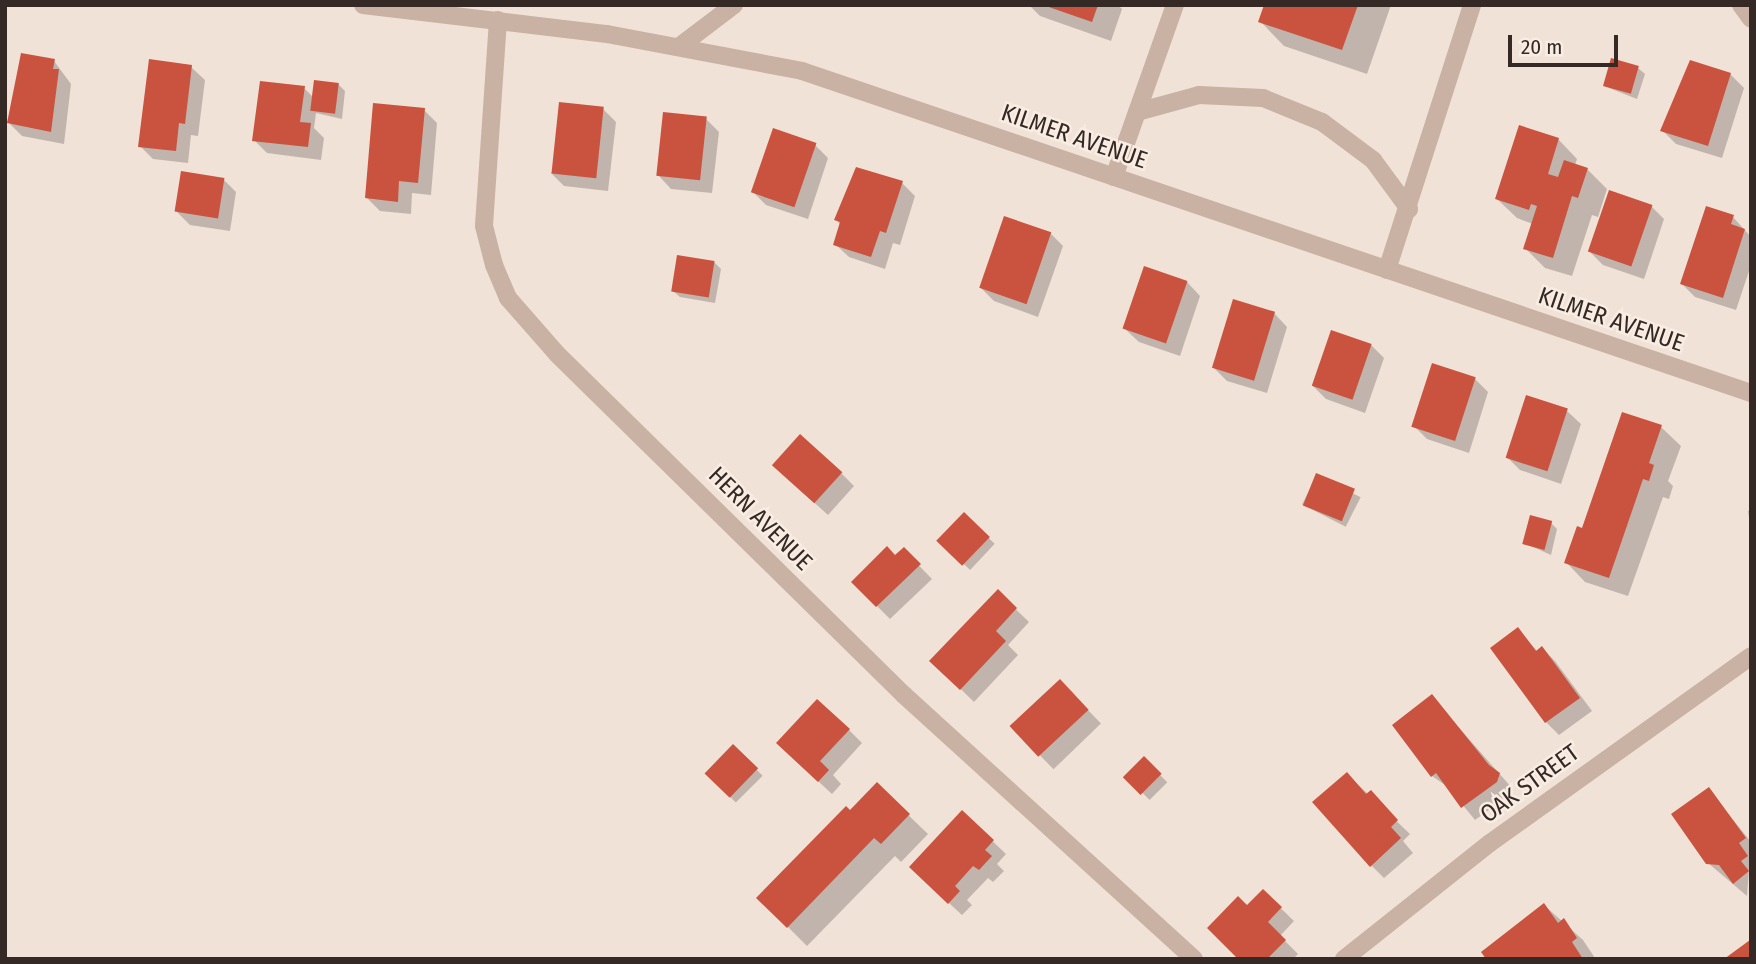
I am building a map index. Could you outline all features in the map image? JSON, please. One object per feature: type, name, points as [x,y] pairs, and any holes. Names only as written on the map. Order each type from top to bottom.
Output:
[{"type":"street","name":"KILMER AVENUE","points":[[363,5],[498,20],[680,46],[802,72],[1751,393]]},
{"type":"street","points":[[680,46],[734,5]]},
{"type":"street","points":[[1114,177],[1175,5]]},
{"type":"street","points":[[1387,270],[1409,209],[1472,5]]},
{"type":"street","points":[[1741,5],[1751,19]]},
{"type":"street","name":"HERN AVENUE","points":[[498,20],[484,226],[494,265],[513,305],[904,695],[1194,959]]},
{"type":"street","points":[[1137,112],[1199,95],[1263,98],[1322,122],[1363,152],[1409,209]]},
{"type":"street","name":"OAK STREET","points":[[1343,959],[1480,850],[1751,656]]},
{"type":"building","points":[[1043,5],[1098,5],[1092,22]]},
{"type":"building","points":[[1264,5],[1358,5],[1342,50],[1258,22]]},
{"type":"building","points":[[21,53],[55,59],[53,69],[59,69],[51,132],[7,123]]},
{"type":"building","points":[[1611,58],[1639,66],[1631,94],[1603,86]]},
{"type":"building","points":[[149,59],[192,65],[185,124],[179,123],[176,151],[138,147]]},
{"type":"building","points":[[1690,60],[1731,73],[1708,146],[1660,131]]},
{"type":"building","points":[[314,80],[339,83],[335,114],[310,111]]},
{"type":"building","points":[[260,81],[305,86],[300,122],[311,123],[308,147],[252,141]]},
{"type":"building","points":[[559,102],[604,107],[596,178],[551,174]]},
{"type":"building","points":[[373,103],[425,108],[418,183],[399,181],[398,202],[365,198]]},
{"type":"building","points":[[663,112],[707,117],[700,180],[656,176]]},
{"type":"building","points":[[1519,125],[1559,138],[1548,174],[1558,177],[1564,160],[1588,168],[1578,198],[1572,196],[1553,258],[1523,249],[1537,206],[1531,204],[1529,210],[1495,199]]},
{"type":"building","points":[[773,128],[816,143],[794,207],[751,192]]},
{"type":"building","points":[[856,167],[903,181],[886,233],[880,231],[871,257],[833,245],[840,222],[834,220]]},
{"type":"building","points":[[181,171],[224,178],[218,218],[175,211]]},
{"type":"building","points":[[1609,190],[1652,205],[1631,266],[1588,251]]},
{"type":"building","points":[[1706,206],[1734,215],[1731,224],[1745,229],[1723,298],[1680,284]]},
{"type":"building","points":[[1004,216],[1051,232],[1027,304],[979,288]]},
{"type":"building","points":[[677,255],[715,261],[709,297],[671,292]]},
{"type":"building","points":[[1144,266],[1187,281],[1166,343],[1123,328]]},
{"type":"building","points":[[1233,299],[1275,312],[1254,381],[1212,368]]},
{"type":"building","points":[[1331,330],[1372,344],[1352,400],[1312,386]]},
{"type":"building","points":[[1432,363],[1476,377],[1455,441],[1411,427]]},
{"type":"building","points":[[1526,395],[1568,409],[1547,471],[1506,458]]},
{"type":"building","points":[[1622,412],[1662,425],[1649,463],[1654,465],[1649,481],[1643,479],[1609,578],[1564,563],[1577,526],[1582,528]]},
{"type":"building","points":[[800,434],[842,472],[814,503],[772,465]]},
{"type":"building","points":[[1316,473],[1355,489],[1342,521],[1303,505]]},
{"type":"building","points":[[964,512],[990,537],[962,566],[936,541]]},
{"type":"building","points":[[1530,515],[1552,521],[1544,550],[1522,544]]},
{"type":"building","points":[[887,546],[895,555],[904,547],[921,564],[876,607],[851,582]]},
{"type":"building","points":[[998,589],[1017,608],[996,631],[1006,641],[960,690],[929,661]]},
{"type":"building","points":[[1518,627],[1536,651],[1542,646],[1580,698],[1545,723],[1490,648]]},
{"type":"building","points":[[1060,679],[1089,710],[1038,757],[1010,726]]},
{"type":"building","points":[[1432,694],[1489,765],[1500,773],[1497,782],[1461,808],[1436,773],[1431,777],[1392,725]]},
{"type":"building","points":[[817,699],[850,729],[820,761],[829,770],[818,782],[776,743]]},
{"type":"building","points":[[733,744],[758,768],[730,798],[705,773]]},
{"type":"building","points":[[1144,756],[1162,774],[1140,795],[1123,777]]},
{"type":"building","points":[[1347,772],[1366,794],[1371,790],[1398,820],[1391,827],[1401,838],[1370,867],[1312,802]]},
{"type":"building","points":[[877,782],[910,814],[881,844],[874,838],[787,928],[756,898],[846,806],[850,810]]},
{"type":"building","points":[[1709,787],[1746,838],[1739,843],[1748,856],[1741,861],[1749,871],[1733,884],[1719,865],[1706,864],[1671,814]]},
{"type":"building","points":[[962,810],[994,840],[985,850],[992,856],[979,870],[973,866],[955,886],[960,891],[948,904],[909,867]]},
{"type":"building","points":[[1263,889],[1282,907],[1268,922],[1286,940],[1267,959],[1238,959],[1207,928],[1238,896],[1247,905]]},
{"type":"building","points":[[1544,903],[1558,923],[1564,918],[1577,938],[1572,942],[1583,959],[1486,959],[1481,952]]},
{"type":"building","points":[[1750,940],[1751,959],[1724,959]]}]
